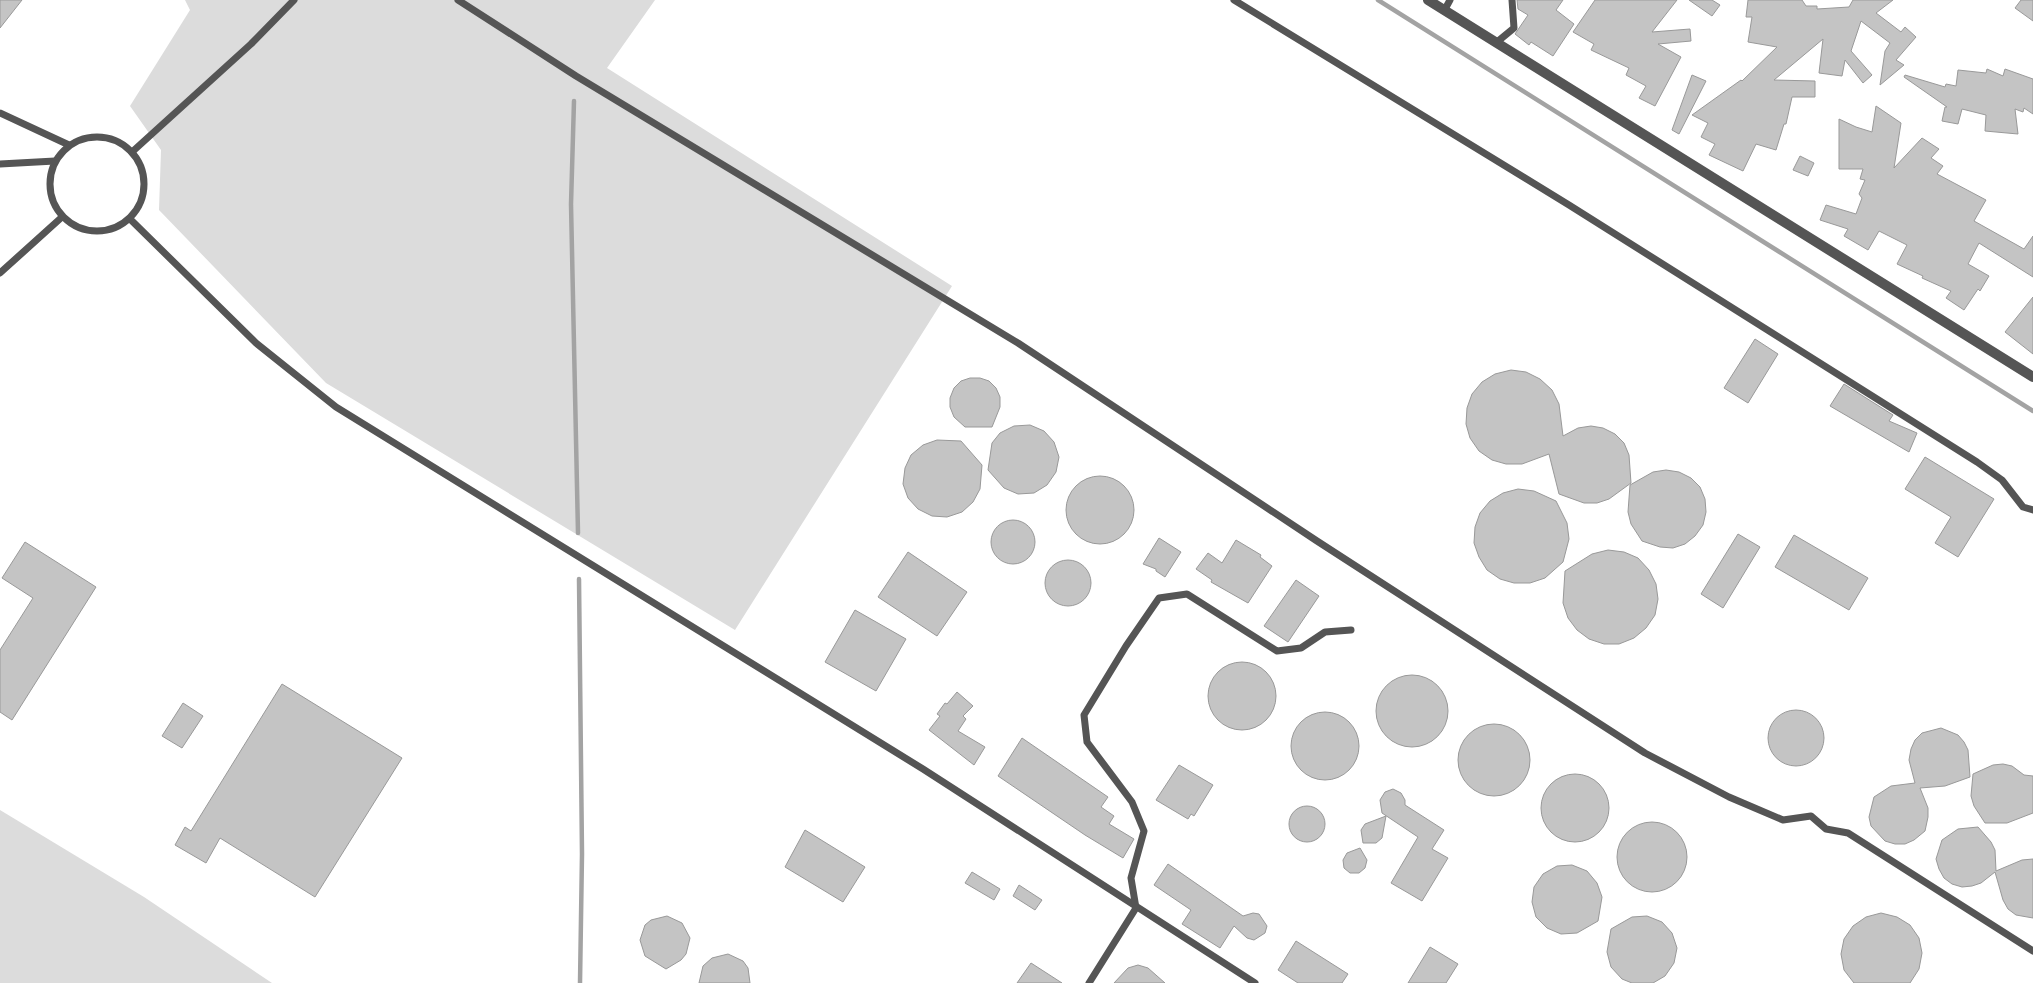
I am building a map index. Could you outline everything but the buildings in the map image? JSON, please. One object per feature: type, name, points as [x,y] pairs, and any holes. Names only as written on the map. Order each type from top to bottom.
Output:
[{"type":"street","points":[[1428,0],[2033,376]]},
{"type":"lane","points":[[132,152],[251,44],[294,0]]},
{"type":"lane","points":[[458,0],[576,76],[1018,343],[1645,753],[1729,797],[1783,820],[1811,816],[1826,829],[1848,833],[2033,951]]},
{"type":"lane","points":[[1234,0],[1569,205],[1977,462],[2002,480],[2023,507],[2033,510]]},
{"type":"lane","points":[[1444,11],[1450,0]]},
{"type":"lane","points":[[1497,42],[1514,28],[1512,0]]},
{"type":"lane","points":[[0,113],[69,145]]},
{"type":"lane","points":[[91,137],[106,138],[120,142],[132,152],[140,164],[145,178],[142,200],[130,219],[118,228],[103,232],[88,231],[74,226],[62,217],[54,205],[49,190],[50,176],[55,162],[69,145],[91,137]]},
{"type":"lane","points":[[0,164],[55,162]]},
{"type":"lane","points":[[0,273],[62,217]]},
{"type":"lane","points":[[130,219],[256,343],[336,407],[915,764],[1255,983]]},
{"type":"lane","points":[[1089,983],[1136,908],[1131,878],[1144,831],[1132,802],[1087,742],[1084,715],[1126,646],[1159,598],[1186,594],[1277,651],[1301,648],[1325,632],[1351,630]]},
{"type":"shaded area","points":[[185,0],[655,0],[607,68],[952,286],[735,630],[326,383],[159,210],[161,150],[130,106],[190,10]]},
{"type":"shaded area","points":[[0,810],[144,897],[272,983],[0,983]]},
{"type":"waterway","points":[[1378,0],[2033,411]]},
{"type":"waterway","points":[[574,101],[571,204],[578,533]]},
{"type":"waterway","points":[[579,579],[582,854],[580,983]]}]
